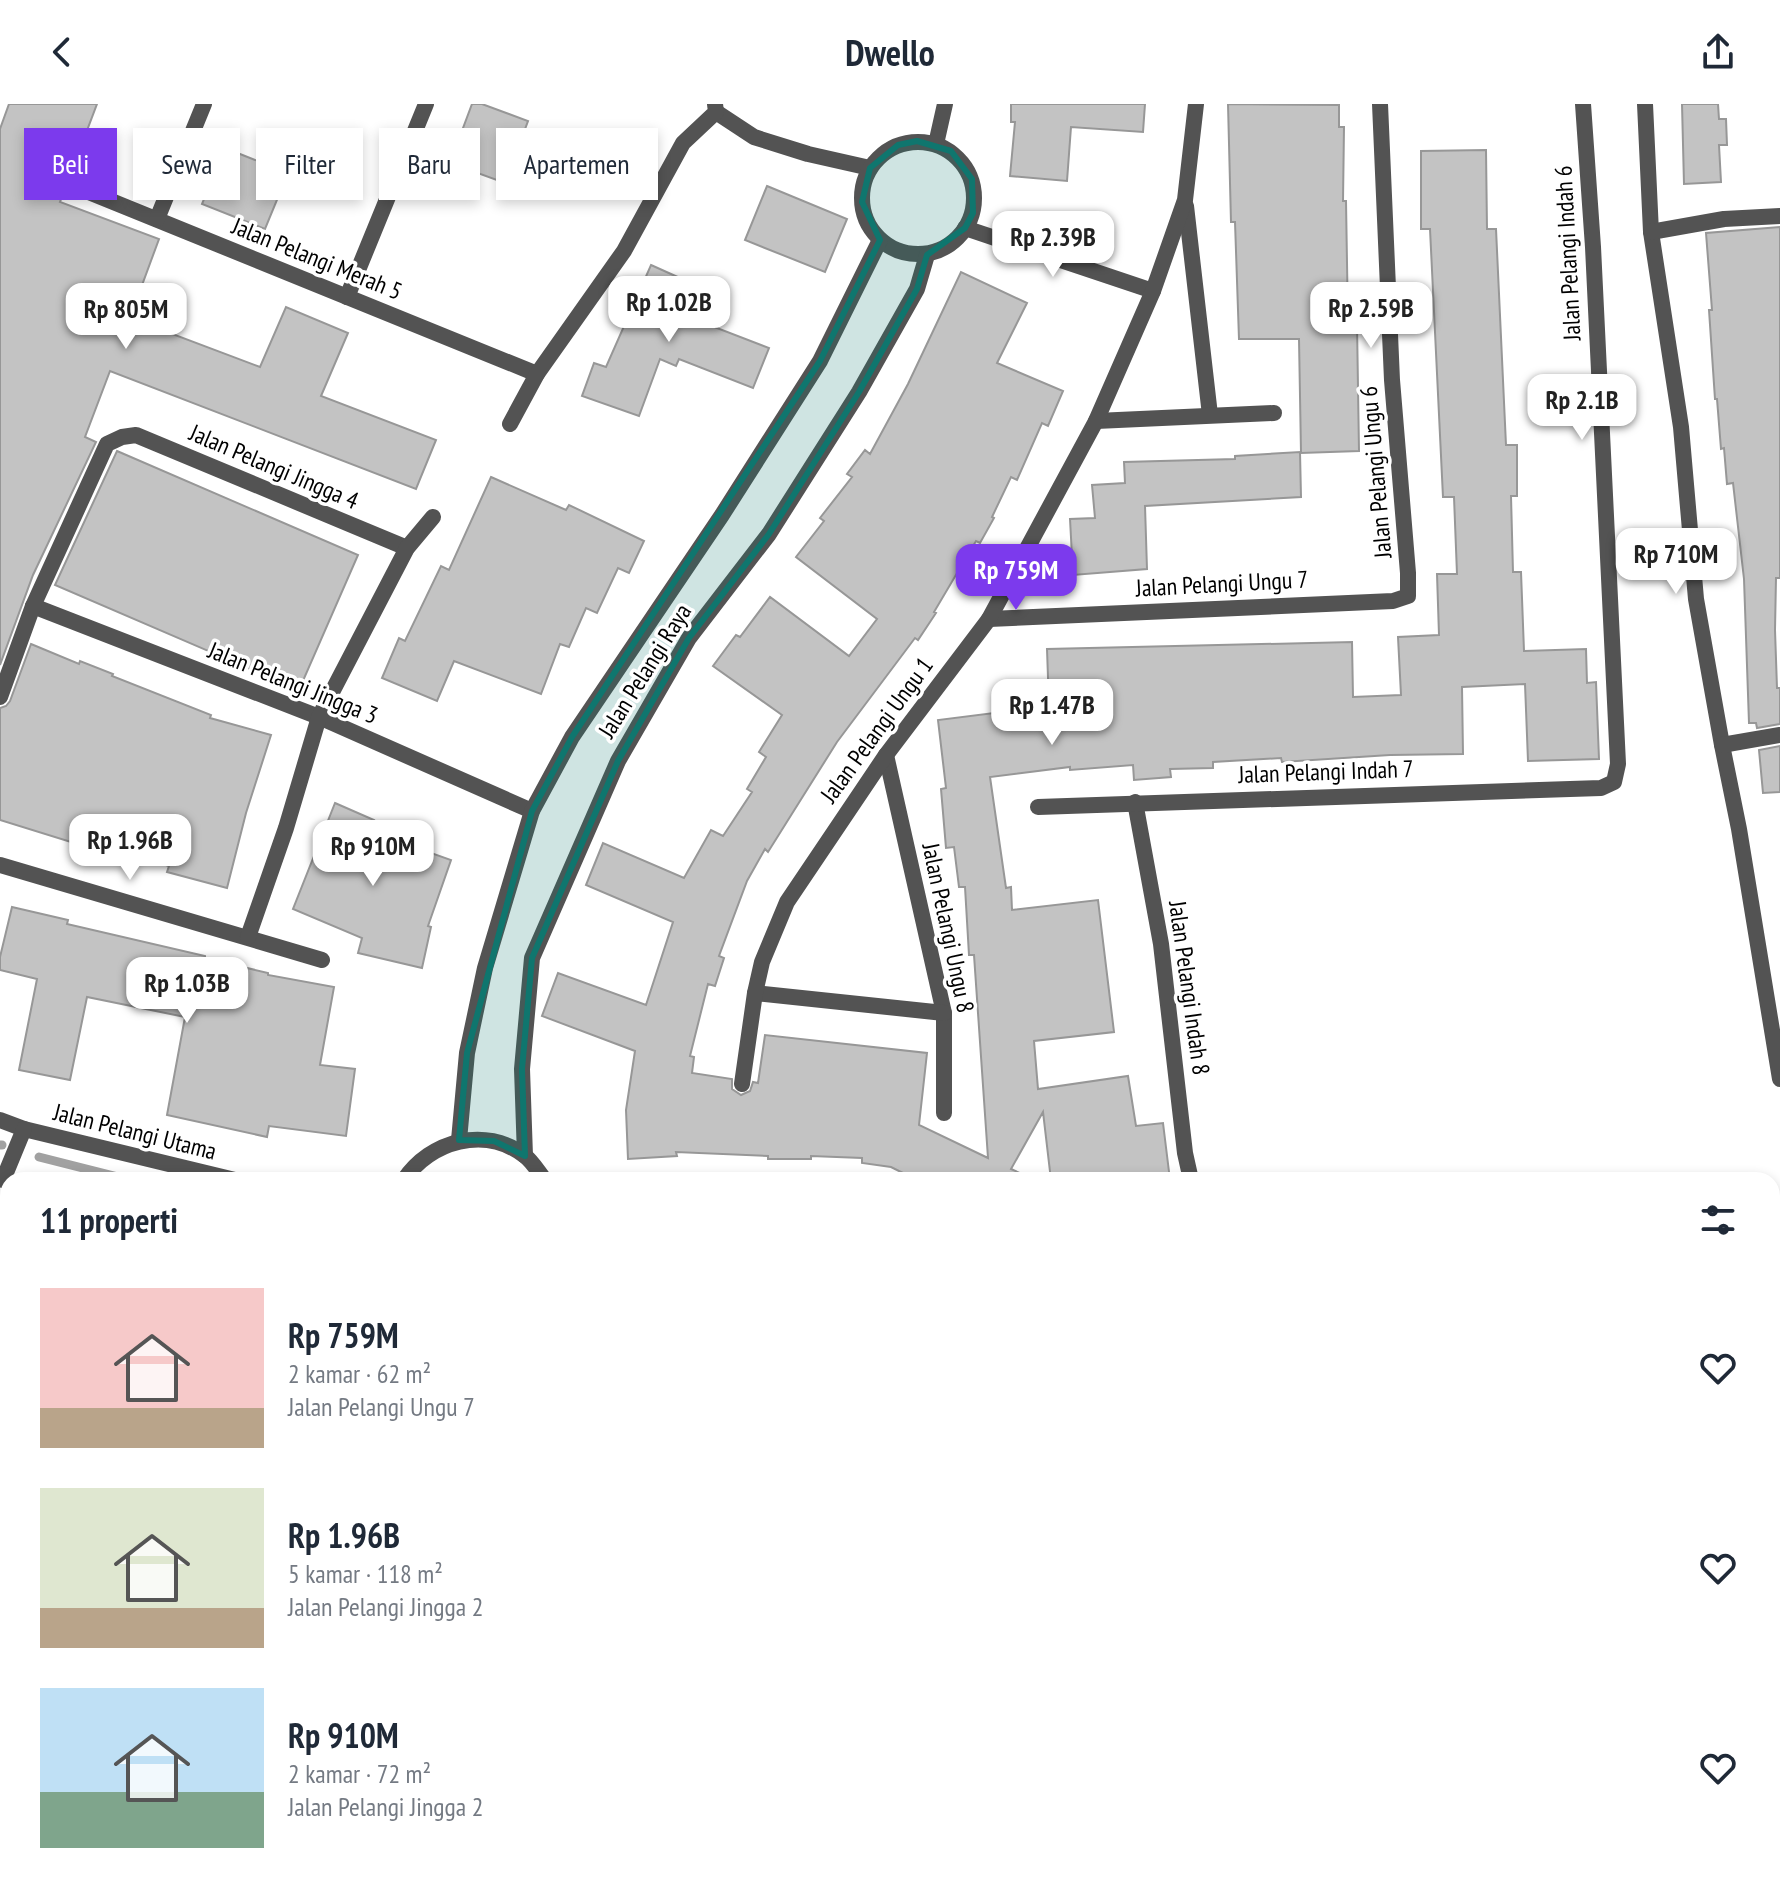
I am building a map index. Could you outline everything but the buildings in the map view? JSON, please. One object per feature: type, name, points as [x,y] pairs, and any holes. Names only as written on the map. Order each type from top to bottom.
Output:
[{"type":"street","points":[[157,219],[204,104]]},
{"type":"street","points":[[347,297],[426,104]]},
{"type":"street","points":[[936,144],[945,104]]},
{"type":"street","name":"Jalan Pelangi Ungu 1","points":[[742,1084],[762,962],[787,902],[886,755],[989,619],[1096,421],[1153,291],[1185,200],[1196,104]]},
{"type":"street","name":"Jalan Pelangi Ungu 6","points":[[1380,104],[1392,380],[1408,596]]},
{"type":"street","name":"Jalan Pelangi Indah 6","points":[[1583,104],[1593,247],[1618,764],[1614,782]]},
{"type":"street","points":[[1645,104],[1651,232],[1681,427],[1696,599],[1739,829],[1780,1079]]},
{"type":"street","points":[[510,424],[537,374],[624,251],[683,143],[715,108],[754,137],[808,154],[870,168]]},
{"type":"street","points":[[917,141],[936,144],[951,151],[964,164],[972,179],[975,196],[973,213],[954,242],[927,255],[904,252],[880,240],[866,220],[862,202],[863,185],[870,168],[882,154],[898,145],[917,141]]},
{"type":"street","name":"Jalan Pelangi Merah 5","points":[[109,200],[537,374]]},
{"type":"street","points":[[1185,200],[1210,415]]},
{"type":"street","points":[[1651,232],[1724,219],[1780,216]]},
{"type":"street","points":[[965,228],[1153,291]]},
{"type":"street","name":"Jalan Pelangi Raya","points":[[459,1140],[467,1053],[482,982],[532,811],[572,737],[722,515],[820,361],[880,240]]},
{"type":"street","name":"Jalan Pelangi Raya","points":[[525,1156],[522,1069],[532,958],[618,761],[689,638],[769,534],[859,392],[917,289],[927,255]]},
{"type":"street","points":[[1096,421],[1274,413]]},
{"type":"street","name":"Jalan Pelangi Jingga 4","points":[[33,606],[107,444],[122,437],[136,435],[407,548]]},
{"type":"street","points":[[248,937],[286,828],[319,717],[407,548],[433,517]]},
{"type":"street","name":"Jalan Pelangi Ungu 7","points":[[989,619],[1393,601],[1408,596]]},
{"type":"street","points":[[0,697],[33,606]]},
{"type":"street","name":"Jalan Pelangi Jingga 3","points":[[33,606],[319,717],[532,811]]},
{"type":"street","points":[[1722,745],[1780,735]]},
{"type":"street","name":"Jalan Pelangi Ungu 8","points":[[886,755],[944,1013],[944,1113]]},
{"type":"street","name":"Jalan Pelangi Indah 7","points":[[1038,807],[1601,788],[1614,782]]},
{"type":"street","name":"Jalan Pelangi Indah 8","points":[[1135,802],[1161,944],[1189,1172]]},
{"type":"street","points":[[0,865],[322,960]]},
{"type":"street","points":[[755,993],[944,1013]]},
{"type":"street","name":"Jalan Pelangi Utama","points":[[0,1120],[24,1129],[202,1172]]},
{"type":"street","name":"Jalan Pelangi Utama","points":[[7,1172],[24,1129]]},
{"type":"street","points":[[409,1172],[435,1149],[459,1140],[494,1141],[525,1156],[538,1172]]},
{"type":"highlighted area","points":[[917,141],[951,151],[972,179],[973,213],[965,228],[927,255],[917,289],[859,392],[769,534],[689,638],[618,761],[532,958],[522,1069],[525,1156],[494,1141],[459,1140],[467,1053],[532,811],[572,737],[820,361],[880,240],[862,202],[870,168],[898,145]]},
{"type":"waterway","points":[[39,1157],[98,1172]]}]
